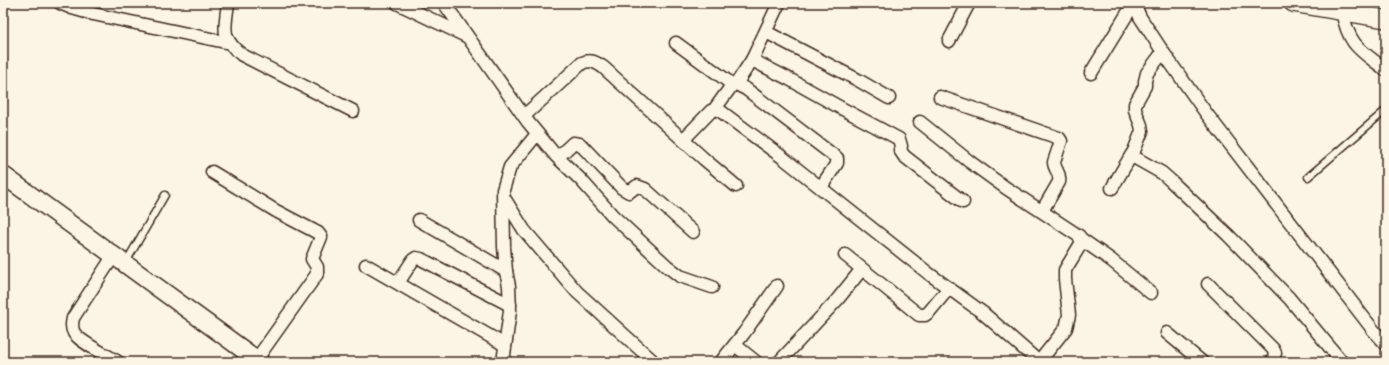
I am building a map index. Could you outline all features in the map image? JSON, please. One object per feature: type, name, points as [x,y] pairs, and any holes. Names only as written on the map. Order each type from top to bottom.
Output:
[{"type":"main road","points":[[1293,3],[1332,8],[1386,19]]},
{"type":"main road","points":[[3,175],[258,361]]},
{"type":"street","points":[[60,3],[93,14],[230,44]]},
{"type":"street","points":[[228,3],[225,28],[226,34],[230,44],[242,55],[353,110]]},
{"type":"street","points":[[397,3],[469,38]]},
{"type":"street","points":[[444,3],[537,134],[613,216],[667,266],[680,276],[712,287]]},
{"type":"street","points":[[683,140],[714,110],[752,60],[780,3]]},
{"type":"street","points":[[949,41],[969,3]]},
{"type":"street","points":[[1134,3],[1140,16],[1163,52],[1215,125],[1386,344]]},
{"type":"street","points":[[1091,74],[1134,3]]},
{"type":"street","points":[[1332,8],[1357,48],[1386,70]]},
{"type":"street","points":[[766,32],[889,98]]},
{"type":"street","points":[[676,43],[733,85],[746,89],[837,158],[837,163],[822,187]]},
{"type":"street","points":[[1112,188],[1140,138],[1142,131],[1135,110],[1135,104],[1138,96],[1145,86],[1147,74],[1163,52]]},
{"type":"street","points":[[524,116],[582,63],[588,60],[594,62],[602,68],[736,186]]},
{"type":"street","points":[[752,60],[894,136],[901,142],[900,150],[904,156],[963,202]]},
{"type":"street","points":[[940,97],[1060,138],[1061,141],[1054,162],[1060,176],[1060,182],[1042,211]]},
{"type":"street","points":[[714,110],[719,110],[725,114],[822,187],[949,288],[983,313],[1039,362],[1066,328],[1068,315],[1065,270],[1082,242],[1081,239]]},
{"type":"street","points":[[920,122],[970,162],[1006,188],[1079,236],[1151,293]]},
{"type":"street","points":[[503,362],[510,305],[509,286],[506,271],[503,197],[505,179],[510,167],[537,134]]},
{"type":"street","points":[[558,157],[573,143],[580,144],[622,188],[629,192],[637,186],[645,189],[693,232]]},
{"type":"street","points":[[1132,154],[1133,157],[1162,173],[1171,180],[1229,236],[1289,298],[1342,362]]},
{"type":"street","points":[[212,172],[276,211],[318,233],[321,237],[312,259],[317,267],[317,274],[258,361]]},
{"type":"street","points":[[503,197],[524,230],[577,292],[654,362]]},
{"type":"street","points":[[419,220],[506,271]]},
{"type":"street","points":[[845,255],[919,315],[929,312],[949,288]]},
{"type":"street","points":[[398,283],[413,260],[416,258],[421,259],[510,305]]},
{"type":"street","points":[[118,362],[99,356],[78,338],[72,329],[74,318],[98,281],[120,259]]},
{"type":"street","points":[[366,265],[505,345]]},
{"type":"street","points":[[779,362],[837,300],[862,268]]},
{"type":"street","points":[[1208,284],[1273,349],[1275,353],[1273,362]]},
{"type":"street","points":[[721,362],[777,286]]},
{"type":"street","points":[[1167,333],[1202,362]]},
{"type":"street","points":[[735,344],[756,362]]},
{"type":"lane","points":[[1308,177],[1386,110]]},
{"type":"lane","points":[[120,259],[165,195]]}]
